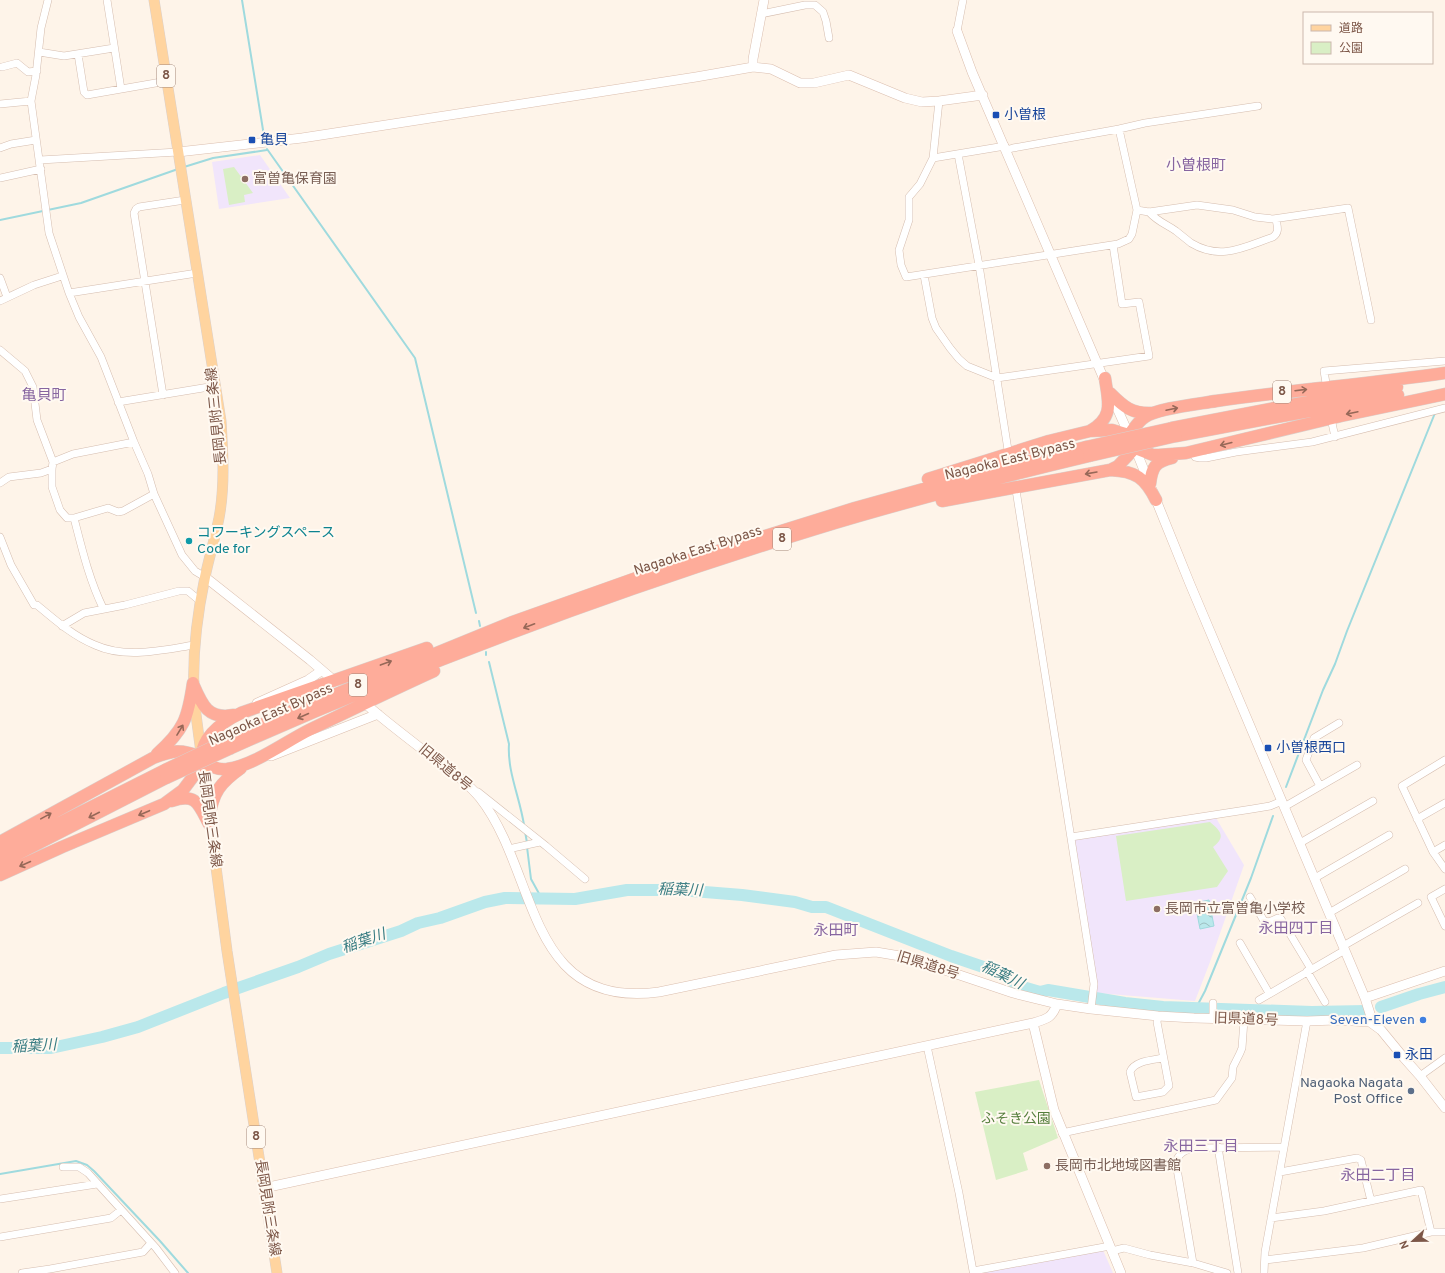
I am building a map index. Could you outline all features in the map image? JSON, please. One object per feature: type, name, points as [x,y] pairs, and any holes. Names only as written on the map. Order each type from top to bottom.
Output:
[{"type":"highway","name":"8","points":[[768,534],[889,492],[1049,441],[1090,431],[1112,430],[1129,435],[1140,420],[1153,413],[1194,404],[1266,394],[1445,373]]},
{"type":"highway","points":[[1090,431],[1097,427],[1107,414],[1109,404],[1105,378]]},
{"type":"highway","name":"Nagaoka East Bypass","points":[[0,853],[229,744],[303,706],[324,699],[489,631],[670,566],[768,534],[956,480],[1318,400],[1445,379]]},
{"type":"highway","name":"Nagaoka East Bypass","points":[[1174,432],[1445,388]]},
{"type":"highway","points":[[1110,393],[1122,405],[1131,410],[1143,414],[1153,413]]},
{"type":"highway","points":[[1150,484],[1152,472],[1160,461],[1189,452],[1342,416],[1445,394]]},
{"type":"highway","points":[[1135,448],[1159,455],[1189,452]]},
{"type":"highway","name":"8","points":[[749,550],[822,533],[884,514],[956,497],[1110,470],[1118,466],[1135,448]]},
{"type":"highway","name":"Nagaoka East Bypass","points":[[229,744],[595,601],[816,529],[1087,451]]},
{"type":"highway","points":[[1110,470],[1126,471],[1138,476],[1149,487],[1156,500]]},
{"type":"highway","points":[[164,804],[186,787],[195,774],[201,758],[203,744],[223,722],[246,712],[444,642],[489,631]]},
{"type":"highway","points":[[209,821],[211,803],[220,786],[232,775],[308,731],[462,659],[482,644]]},
{"type":"highway","points":[[193,683],[201,702],[211,713],[222,716],[246,712]]},
{"type":"highway","points":[[153,758],[173,740],[182,728],[191,698],[193,683]]},
{"type":"highway","points":[[0,842],[153,758],[170,752],[187,751],[201,758],[212,767],[228,769],[259,758]]},
{"type":"highway","name":"Nagaoka East Bypass","points":[[0,863],[166,774]]},
{"type":"highway","points":[[0,875],[62,847],[164,804],[185,797],[191,799],[201,809],[209,821]]},
{"type":"main road","name":"長岡見附三条線","points":[[154,0],[221,421],[223,456],[223,478],[219,518],[200,601],[194,645],[193,683],[201,758],[227,951],[277,1273]]},
{"type":"street","points":[[48,0],[41,28],[39,52],[31,101],[49,233],[62,276],[79,317],[101,357],[148,474],[154,494],[182,555],[192,568],[304,655],[331,678]]},
{"type":"street","points":[[107,0],[121,89]]},
{"type":"street","points":[[753,67],[753,59],[764,0]]},
{"type":"street","points":[[962,0],[957,31],[972,72],[1135,448],[1283,804],[1366,998],[1373,1023],[1381,1030],[1420,1076],[1445,1108]]},
{"type":"street","points":[[761,14],[805,5],[815,5],[823,12],[829,38]]},
{"type":"street","points":[[39,52],[64,56],[114,48]]},
{"type":"street","points":[[78,54],[84,92],[88,95],[167,81]]},
{"type":"street","points":[[2,67],[17,63],[28,72],[36,71]]},
{"type":"street","points":[[40,160],[178,152],[302,138],[753,67],[771,69],[800,83],[814,83],[849,75],[905,98],[922,102],[983,95]]},
{"type":"street","points":[[0,104],[31,101]]},
{"type":"street","points":[[939,101],[933,158],[920,184],[909,197],[909,220],[899,250],[901,265],[906,277],[1113,245],[1123,243],[1129,239],[1132,234],[1137,210],[1119,129]]},
{"type":"street","points":[[933,158],[1013,148],[1145,123],[1258,106]]},
{"type":"street","points":[[0,148],[11,144],[36,140]]},
{"type":"street","points":[[958,154],[979,265],[1008,450]]},
{"type":"street","points":[[0,178],[40,169]]},
{"type":"street","points":[[163,395],[134,213],[139,207],[185,200]]},
{"type":"street","points":[[1137,210],[1149,212],[1197,205],[1233,210],[1255,217],[1276,219],[1348,208],[1371,320]]},
{"type":"street","points":[[1149,212],[1157,220],[1176,231],[1191,243],[1201,248],[1218,252],[1238,250],[1273,237],[1278,231],[1276,219]]},
{"type":"street","points":[[924,275],[932,318],[936,328],[950,348],[967,366],[997,378],[1149,356],[1139,302],[1122,304],[1113,245]]},
{"type":"street","points":[[69,293],[197,273]]},
{"type":"street","points":[[0,300],[34,285],[62,276]]},
{"type":"street","points":[[0,278],[7,297]]},
{"type":"street","points":[[0,350],[25,371],[34,387],[37,420],[52,465],[52,487],[63,515],[67,518],[74,518],[108,508],[118,512],[123,511],[154,494]]},
{"type":"street","points":[[1326,383],[1324,371],[1445,361]]},
{"type":"street","points":[[118,402],[215,386]]},
{"type":"street","points":[[1189,452],[1195,457],[1206,458],[1236,452],[1312,442],[1440,409]]},
{"type":"street","points":[[1332,423],[1335,437]]},
{"type":"street","points":[[0,483],[9,477],[41,473],[52,465],[73,454],[134,442]]},
{"type":"street","points":[[1016,490],[1094,984],[1090,1009]]},
{"type":"street","points":[[74,518],[88,573],[103,608]]},
{"type":"street","points":[[0,537],[11,565],[34,604],[62,626],[96,646],[128,652],[149,652],[194,645]]},
{"type":"street","points":[[62,626],[84,613],[103,608],[125,605],[184,590],[200,601]]},
{"type":"street","points":[[246,712],[258,702],[308,680],[321,671]]},
{"type":"street","name":"旧県道8号","points":[[368,706],[460,778],[479,797],[498,826],[532,909],[551,949],[562,962],[582,978],[610,991],[631,994],[659,992],[836,954],[876,952],[906,957],[1013,993],[1057,1004],[1090,1009],[1158,1016],[1213,1017],[1244,1020],[1336,1020],[1373,1023]]},
{"type":"street","points":[[259,758],[272,756],[378,714]]},
{"type":"street","points":[[1320,786],[1306,760],[1314,738],[1339,723]]},
{"type":"street","points":[[1445,760],[1402,786],[1416,819],[1433,852],[1445,869]]},
{"type":"street","points":[[1071,836],[1283,804],[1320,786],[1357,765]]},
{"type":"street","points":[[460,778],[585,879]]},
{"type":"street","points":[[1300,843],[1373,801]]},
{"type":"street","points":[[1416,819],[1445,803]]},
{"type":"street","points":[[1315,878],[1388,836]]},
{"type":"street","points":[[508,849],[540,842]]},
{"type":"street","points":[[1433,852],[1445,845]]},
{"type":"street","points":[[1329,913],[1405,869]]},
{"type":"street","points":[[1445,889],[1432,897],[1445,926]]},
{"type":"street","points":[[1250,897],[1264,921],[1266,922],[1278,918],[1281,919],[1325,1002]]},
{"type":"street","points":[[1259,1000],[1418,903]]},
{"type":"street","points":[[1240,943],[1269,993]]},
{"type":"street","points":[[1366,998],[1445,971]]},
{"type":"street","points":[[1213,1003],[1213,1017]]},
{"type":"street","points":[[264,1188],[1033,1023],[1048,1018],[1055,1010],[1057,1004]]},
{"type":"street","points":[[1158,1016],[1156,1022],[1168,1083],[1168,1088],[1163,1092],[1136,1097],[1130,1070],[1134,1065],[1163,1058]]},
{"type":"street","points":[[1062,1132],[1216,1100],[1232,1078],[1233,1067],[1242,1048],[1244,1020]]},
{"type":"street","points":[[1264,1273],[1271,1218],[1307,1021]]},
{"type":"street","points":[[1033,1023],[1048,1089],[1062,1132],[1121,1273]]},
{"type":"street","points":[[927,1046],[959,1193],[973,1271],[1111,1248],[1124,1248],[1150,1255],[1193,1263],[1227,1273]]},
{"type":"street","points":[[1420,1076],[1445,1058]]},
{"type":"street","points":[[1193,1263],[1176,1163],[1180,1154],[1190,1149],[1218,1147],[1284,1147]]},
{"type":"street","points":[[1218,1147],[1238,1273]]},
{"type":"street","points":[[1280,1172],[1357,1158],[1361,1160],[1371,1201]]},
{"type":"street","points":[[63,1167],[79,1167],[88,1173],[151,1243],[175,1273]]},
{"type":"street","points":[[0,1199],[97,1184]]},
{"type":"street","points":[[1271,1218],[1324,1211],[1421,1190],[1431,1232]]},
{"type":"street","points":[[0,1237],[112,1218],[121,1210]]},
{"type":"street","points":[[1265,1260],[1363,1248],[1431,1232],[1445,1232]]},
{"type":"street","points":[[22,1273],[50,1271],[143,1252],[151,1243]]},
{"type":"shaded area","name":"富曽亀保育園","points":[[260,155],[290,198],[219,209],[212,162]]},
{"type":"shaded area","name":"長岡市立富曽亀小学校","points":[[1216,818],[1244,865],[1195,1001],[1097,993],[1074,841],[1077,839]]},
{"type":"shaded area","points":[[1103,1250],[1113,1273],[977,1273]]},
{"type":"green space","points":[[234,167],[253,193],[244,195],[245,202],[229,205],[223,169]]},
{"type":"green space","points":[[1210,822],[1217,828],[1221,837],[1213,847],[1228,871],[1217,887],[1126,901],[1116,836]]},
{"type":"green space","name":"ふそき公園","points":[[1039,1080],[1058,1138],[1023,1153],[1028,1170],[996,1180],[975,1092]]},
{"type":"water","points":[[1209,900],[1214,926],[1200,929],[1195,903]]},
{"type":"waterway","points":[[242,0],[264,136]]},
{"type":"waterway","points":[[267,149],[415,358],[476,613]]},
{"type":"waterway","points":[[184,167],[213,158],[267,150]]},
{"type":"waterway","points":[[0,220],[81,203],[178,169]]},
{"type":"waterway","points":[[1286,787],[1323,690],[1335,664],[1435,413]]},
{"type":"waterway","points":[[479,621],[480,626]]},
{"type":"waterway","points":[[489,662],[509,744],[510,764],[524,825]]},
{"type":"waterway","points":[[1196,1008],[1205,991],[1251,878],[1273,816]]},
{"type":"waterway","points":[[525,831],[527,843]]},
{"type":"waterway","points":[[527,847],[531,879],[542,899]]},
{"type":"waterway","name":"稲葉川","points":[[0,1048],[51,1048],[102,1037],[138,1027],[329,954],[401,931],[418,923],[440,918],[485,902],[505,898],[575,899],[627,890],[680,890],[742,895],[795,902],[812,907],[826,907],[951,956],[998,972],[1009,978],[1016,985],[1040,992],[1048,990],[1125,1003],[1163,1007],[1312,1012],[1366,1011]]},
{"type":"waterway","name":"稲葉川","points":[[1381,1007],[1445,987]]},
{"type":"waterway","points":[[0,1174],[76,1161],[87,1165],[160,1241],[188,1273]]},
{"type":"place","name":"小曽根","points":[[996,115]]},
{"type":"place","name":"亀貝","points":[[252,140]]},
{"type":"place","name":"富曽亀保育園","points":[[245,179]]},
{"type":"place","name":"コワーキングスペース Code for","points":[[189,541]]},
{"type":"place","name":"小曽根西口","points":[[1268,748]]},
{"type":"place","name":"長岡市立富曽亀小学校","points":[[1157,909]]},
{"type":"place","name":"Seven-Eleven","points":[[1423,1020]]},
{"type":"place","name":"永田","points":[[1397,1055]]},
{"type":"place","name":"Nagaoka Nagata Post Office","points":[[1411,1091]]},
{"type":"place","name":"長岡市北地域図書館","points":[[1047,1166]]},
{"type":"district","name":"小曽根町","points":[[1196,166]]},
{"type":"district","name":"亀貝町","points":[[44,396]]},
{"type":"district","name":"永田四丁目","points":[[1296,929]]},
{"type":"district","name":"永田町","points":[[836,931]]},
{"type":"district","name":"永田三丁目","points":[[1201,1147]]},
{"type":"district","name":"永田二丁目","points":[[1378,1176]]}]
